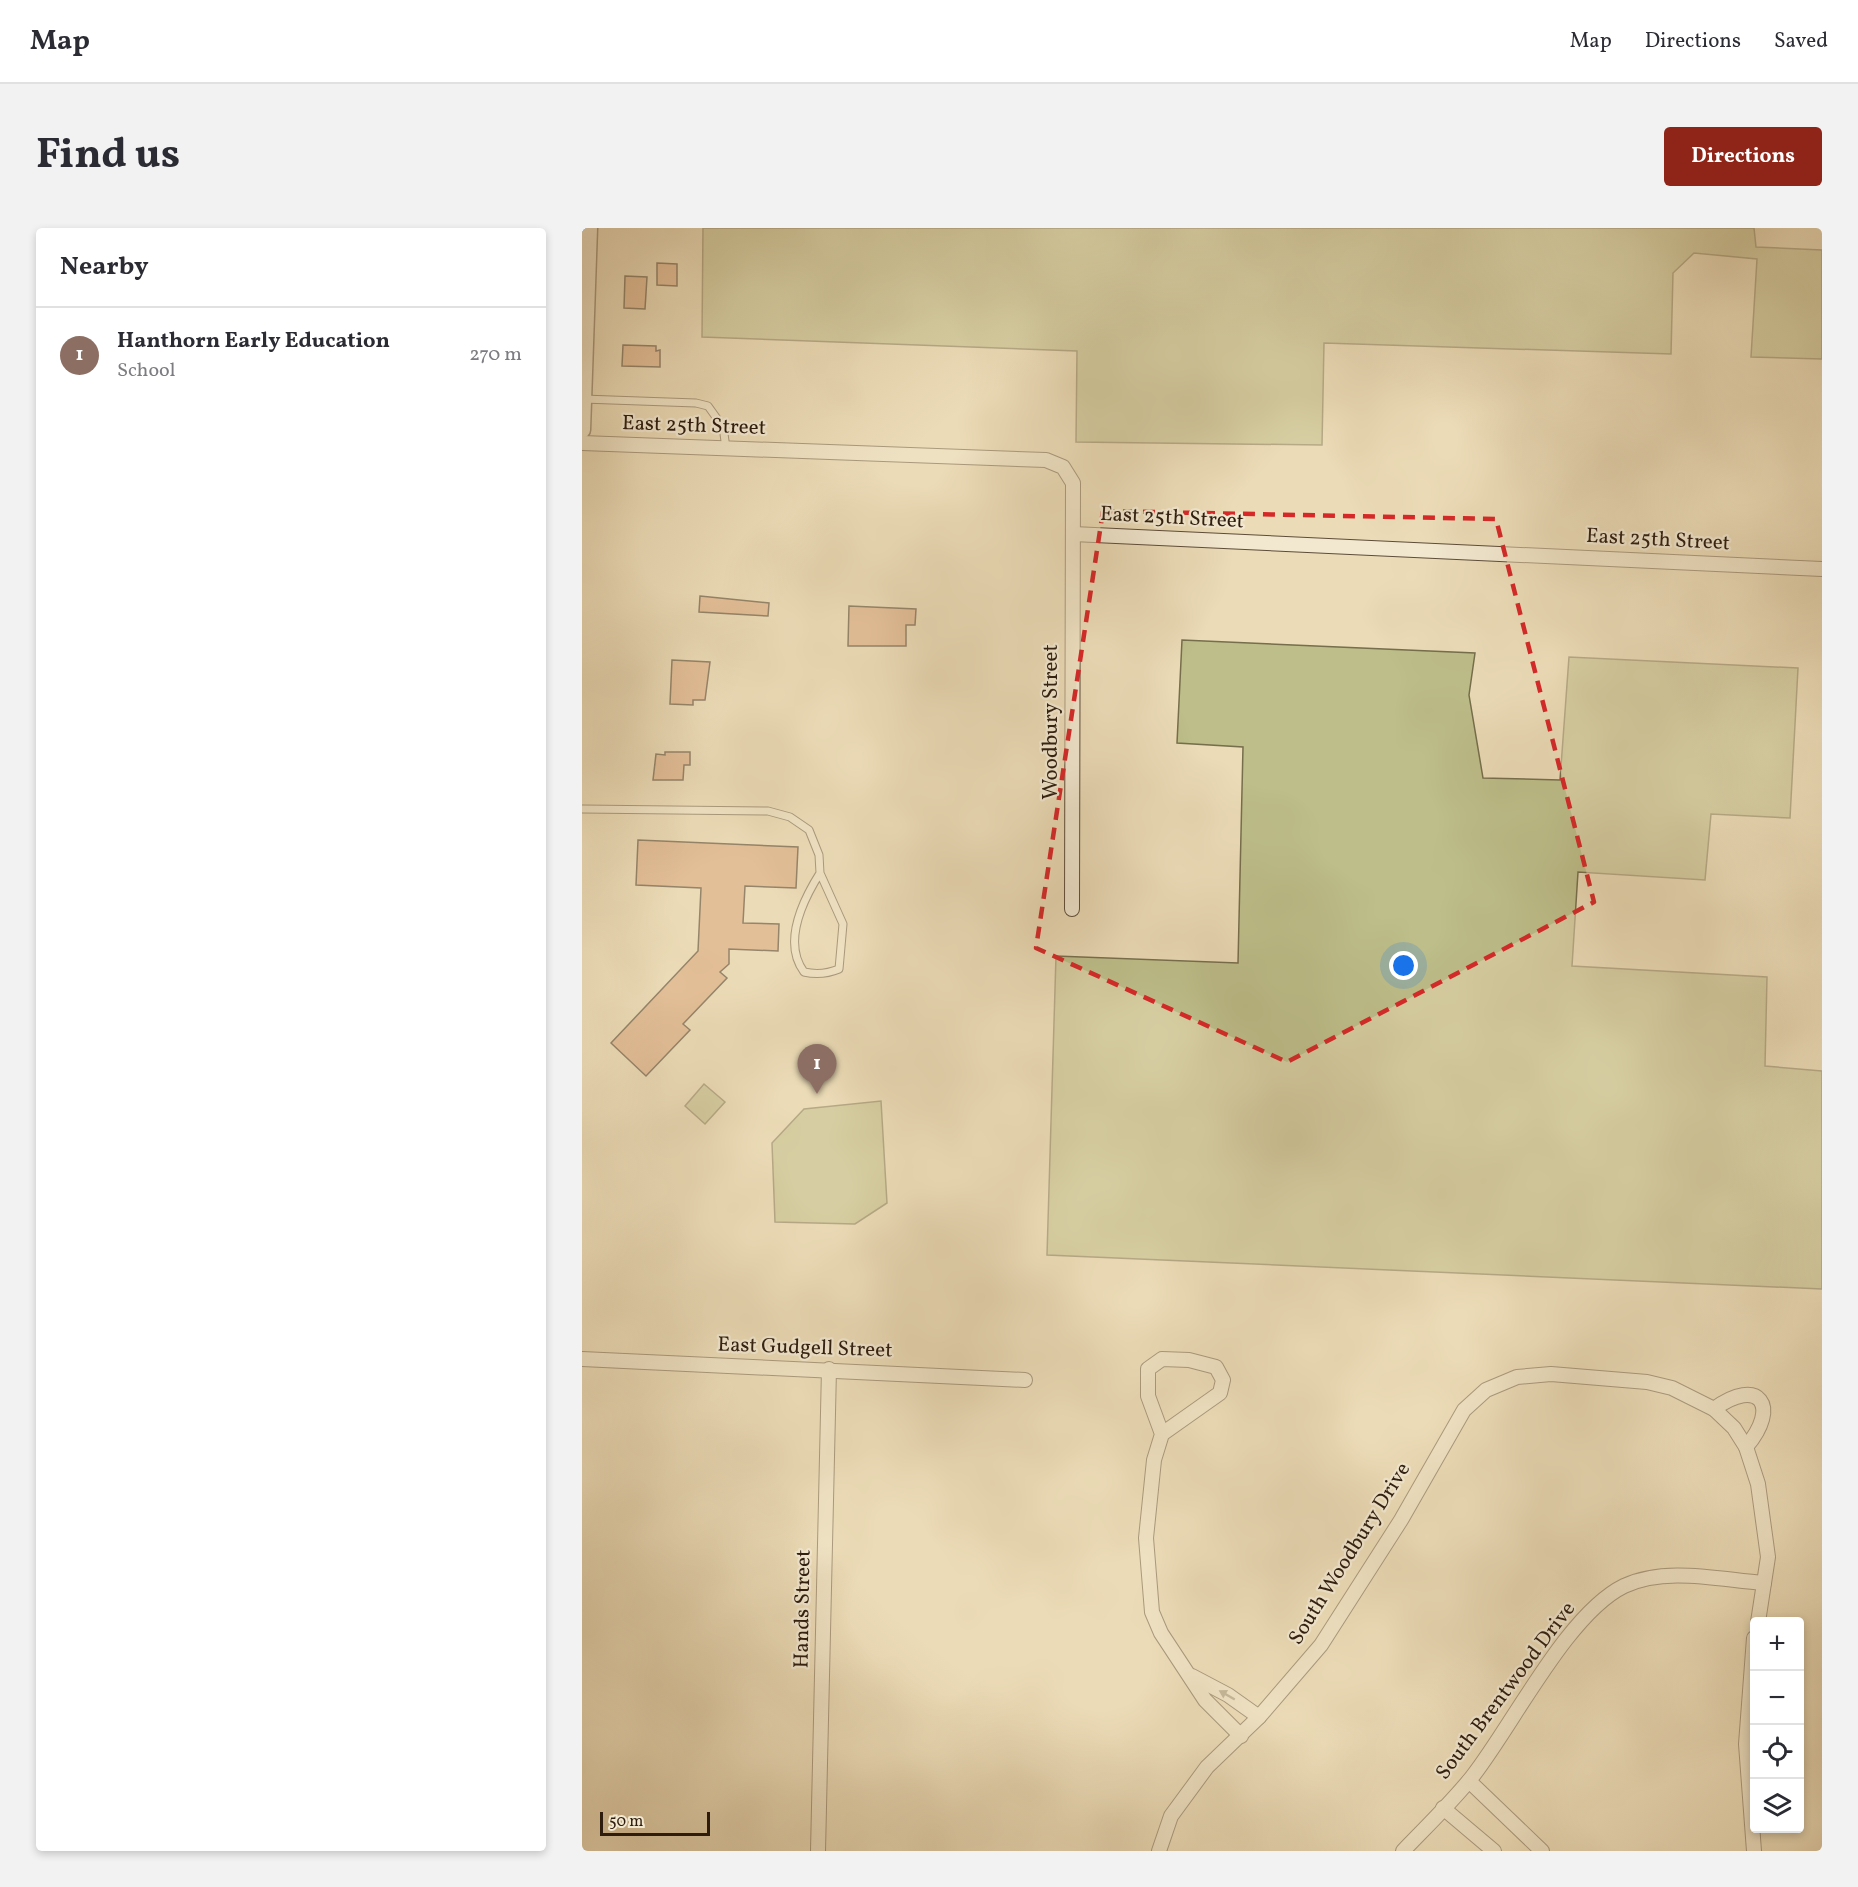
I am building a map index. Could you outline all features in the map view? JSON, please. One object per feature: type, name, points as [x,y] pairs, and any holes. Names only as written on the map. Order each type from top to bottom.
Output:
[{"type":"street","points":[[582,430],[589,228]]},
{"type":"street","name":"East 25th Street","points":[[582,443],[1046,460],[1062,467],[1073,483],[1073,534],[1822,569]]},
{"type":"street","name":"Woodbury Street","points":[[1072,909],[1073,534]]},
{"type":"street","name":"East Gudgell Street","points":[[582,1359],[1025,1380]]},
{"type":"street","points":[[1162,1434],[1220,1393],[1223,1380],[1216,1367],[1189,1360],[1162,1359],[1148,1369],[1148,1396],[1162,1434],[1154,1460],[1146,1538],[1152,1612],[1161,1633],[1192,1676],[1212,1710],[1241,1736]]},
{"type":"street","name":"Hands Street","points":[[818,1851],[829,1369]]},
{"type":"street","name":"South Woodbury Drive","points":[[1159,1851],[1172,1816],[1207,1767],[1259,1717],[1321,1645],[1401,1520],[1464,1410],[1486,1390],[1517,1377],[1551,1374],[1647,1382],[1672,1388],[1714,1409],[1734,1428],[1746,1447],[1758,1484],[1768,1557],[1759,1617]]},
{"type":"street","points":[[1714,1409],[1727,1400],[1743,1396],[1756,1396],[1762,1400],[1765,1408],[1763,1418],[1754,1437],[1746,1447]]},
{"type":"street","name":"South Brentwood Drive","points":[[1404,1851],[1468,1781],[1585,1615],[1624,1586],[1649,1578],[1675,1576],[1764,1583]]},
{"type":"street","points":[[1752,1671],[1746,1744],[1754,1851]]},
{"type":"street","points":[[1192,1676],[1228,1695],[1259,1717]]},
{"type":"street","points":[[1468,1781],[1542,1851]]},
{"type":"street","points":[[1443,1808],[1494,1851]]},
{"type":"lane","points":[[583,399],[696,403],[708,406],[723,427],[726,448]]},
{"type":"lane","points":[[582,809],[768,811],[790,817],[809,830],[819,855],[820,873],[843,924],[839,969],[828,974],[804,972],[795,960],[798,914],[820,873]]},
{"type":"highlighted area","points":[[1103,511],[1496,519],[1594,902],[1287,1062],[1036,948]]},
{"type":"green space","points":[[703,228],[1754,228],[1756,247],[1822,250],[1822,359],[1751,357],[1757,259],[1694,253],[1673,273],[1671,354],[1324,343],[1322,445],[1076,442],[1077,351],[702,337]]},
{"type":"green space","points":[[1182,640],[1475,653],[1469,695],[1483,778],[1560,780],[1569,657],[1798,668],[1790,818],[1711,814],[1705,880],[1578,872],[1572,966],[1767,977],[1765,1066],[1822,1071],[1822,1289],[1047,1255],[1056,956],[1238,963],[1243,747],[1177,743]]},
{"type":"green space","points":[[704,1084],[725,1102],[705,1124],[685,1106]]},
{"type":"green space","points":[[881,1101],[887,1203],[855,1224],[775,1222],[772,1143],[804,1109]]},
{"type":"building","points":[[657,263],[677,264],[677,286],[657,285]]},
{"type":"building","points":[[625,276],[647,277],[645,309],[624,308]]},
{"type":"building","points":[[623,345],[656,346],[656,351],[660,350],[660,367],[622,366]]},
{"type":"building","points":[[700,596],[769,603],[768,616],[699,612]]},
{"type":"building","points":[[849,606],[916,609],[915,625],[906,625],[906,646],[848,646]]},
{"type":"building","points":[[672,660],[710,662],[705,700],[693,700],[693,705],[670,704]]},
{"type":"building","points":[[665,752],[690,752],[690,765],[684,765],[683,780],[653,780],[656,754],[665,755]]},
{"type":"building","points":[[638,840],[798,847],[796,888],[745,886],[743,923],[779,924],[778,951],[729,949],[729,964],[720,972],[727,978],[683,1024],[690,1030],[646,1076],[611,1043],[698,951],[701,888],[636,885]]},
{"type":"place","name":"Hanthorn Early Education","points":[[817,1094]]}]
